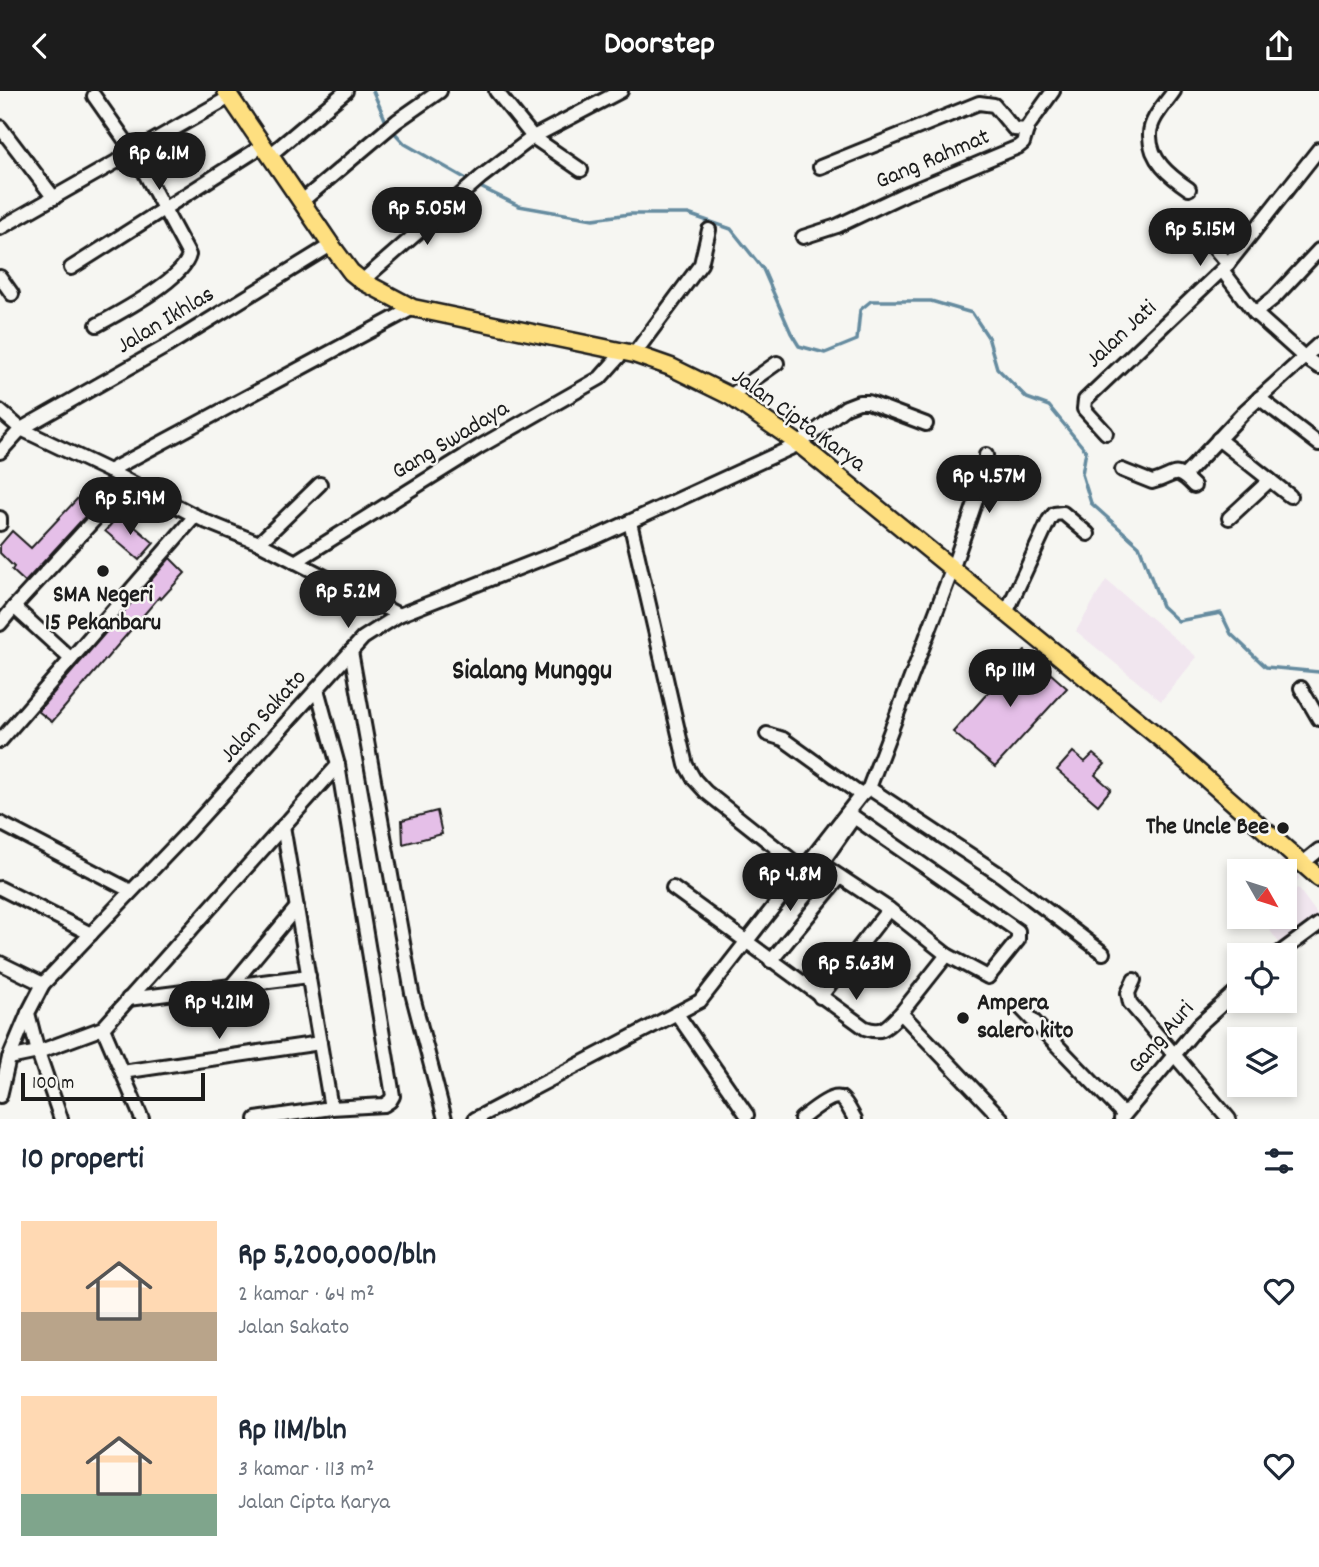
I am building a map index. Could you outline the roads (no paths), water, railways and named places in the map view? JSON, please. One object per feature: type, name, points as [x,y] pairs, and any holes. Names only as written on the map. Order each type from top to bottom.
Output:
[{"type":"main road","name":"Jalan Cipta Karya","points":[[228,94],[331,245],[351,272],[362,281],[413,308],[629,353],[671,367],[730,396],[799,444],[1161,739],[1319,878]]},
{"type":"street","points":[[71,268],[164,208],[267,150],[346,91]]},
{"type":"street","points":[[301,202],[397,121],[440,91]]},
{"type":"street","points":[[496,91],[533,138],[580,170]]},
{"type":"street","points":[[362,281],[481,177],[533,138],[621,91]]},
{"type":"street","name":"Gang Rahmat","points":[[803,237],[837,226],[905,194],[1018,148],[1053,91]]},
{"type":"street","points":[[1174,91],[1157,115],[1149,133],[1155,156],[1165,172],[1189,189]]},
{"type":"street","points":[[0,228],[134,153],[228,94]]},
{"type":"street","points":[[94,96],[134,153],[189,255],[185,267],[137,303],[97,324]]},
{"type":"street","points":[[820,166],[979,103],[994,105],[1013,129],[1027,130]]},
{"type":"street","points":[[0,127],[54,198]]},
{"type":"street","name":"Jalan Jati","points":[[1106,433],[1084,409],[1085,400],[1225,267],[1317,159]]},
{"type":"street","name":"Gang Swadaya","points":[[295,562],[479,447],[600,377],[629,353],[701,264],[709,230]]},
{"type":"street","points":[[1202,234],[1255,313],[1319,367]]},
{"type":"street","name":"Jalan Ikhlas","points":[[0,452],[21,429],[167,347],[331,245]]},
{"type":"street","points":[[1255,313],[1275,297],[1319,250]]},
{"type":"street","points":[[0,277],[12,294]]},
{"type":"street","points":[[109,471],[413,308]]},
{"type":"street","points":[[1184,476],[1259,398],[1319,344]]},
{"type":"street","points":[[730,396],[777,363]]},
{"type":"street","points":[[1259,398],[1319,444]]},
{"type":"street","name":"Jalan Sakato","points":[[0,1096],[9,1058],[43,984],[363,638],[400,614],[592,540],[799,444],[846,407],[859,402],[868,402],[926,423]]},
{"type":"street","points":[[0,411],[21,429],[400,614]]},
{"type":"street","points":[[1219,439],[1290,496]]},
{"type":"street","points":[[475,1119],[700,1001],[865,791],[952,570],[987,468],[986,455]]},
{"type":"street","points":[[1122,470],[1152,482],[1169,474],[1184,476],[1194,486]]},
{"type":"street","points":[[1229,518],[1270,480]]},
{"type":"street","points":[[0,624],[129,482]]},
{"type":"street","points":[[259,543],[320,484]]},
{"type":"street","points":[[1006,613],[1054,514],[1063,513],[1088,534]]},
{"type":"street","points":[[0,741],[195,516]]},
{"type":"street","points":[[0,518],[0,524]]},
{"type":"street","points":[[630,521],[686,765],[706,792],[803,869]]},
{"type":"street","points":[[14,607],[71,659]]},
{"type":"street","points":[[352,651],[412,993],[445,1119]]},
{"type":"street","points":[[1301,688],[1319,719]]},
{"type":"street","points":[[256,1119],[331,1108],[384,1105],[393,1096],[338,765],[317,689]]},
{"type":"street","points":[[767,734],[783,739],[1002,876],[1103,953]]},
{"type":"street","points":[[9,1058],[38,1052],[103,1028],[338,765]]},
{"type":"street","points":[[854,817],[1018,931],[1018,940],[988,977],[947,955],[889,908],[840,877],[821,864],[854,817]]},
{"type":"street","points":[[0,823],[131,891]]},
{"type":"street","points":[[283,826],[331,1108]]},
{"type":"street","points":[[1303,863],[1319,850]]},
{"type":"street","points":[[771,961],[840,877]]},
{"type":"street","points":[[0,888],[91,934]]},
{"type":"street","points":[[673,888],[820,997],[875,1032],[881,1031],[901,1013],[947,955]]},
{"type":"street","points":[[232,986],[297,907]]},
{"type":"street","points":[[820,997],[889,908]]},
{"type":"street","points":[[1294,943],[1319,924]]},
{"type":"street","points":[[0,963],[43,984]]},
{"type":"street","points":[[128,999],[309,976]]},
{"type":"street","points":[[1134,981],[1128,993],[1130,1003],[1228,1119]]},
{"type":"street","name":"Gang Auri","points":[[1122,1117],[1199,1025],[1227,1000]]},
{"type":"street","points":[[1021,1007],[1122,1117]]},
{"type":"street","points":[[28,1013],[61,1119]]},
{"type":"street","points":[[901,1013],[1002,1119]]},
{"type":"street","points":[[677,1014],[747,1115]]},
{"type":"street","points":[[103,1028],[142,1119]]},
{"type":"street","points":[[122,1072],[320,1043]]},
{"type":"street","points":[[801,1119],[830,1098],[837,1097],[841,1098],[849,1116]]},
{"type":"waterway","points":[[373,91],[387,124]]},
{"type":"waterway","points":[[392,130],[405,144],[470,181]]},
{"type":"waterway","points":[[476,185],[519,206],[593,219],[630,214],[688,214],[731,229],[763,269],[799,346],[825,353],[857,340],[860,310],[871,301],[931,301],[972,313],[988,337],[997,368],[1027,398],[1049,406],[1086,451],[1082,474],[1091,503],[1139,546],[1162,606],[1178,621],[1221,613],[1231,634],[1266,667],[1319,672]]},
{"type":"place","name":"SMA Negeri 15 Pekanbaru","points":[[103,571]]},
{"type":"place","name":"The Uncle Bee","points":[[1283,828]]},
{"type":"place","name":"Ampera salero kito","points":[[963,1018]]},
{"type":"district","name":"Sialang Munggu","points":[[532,673]]}]
